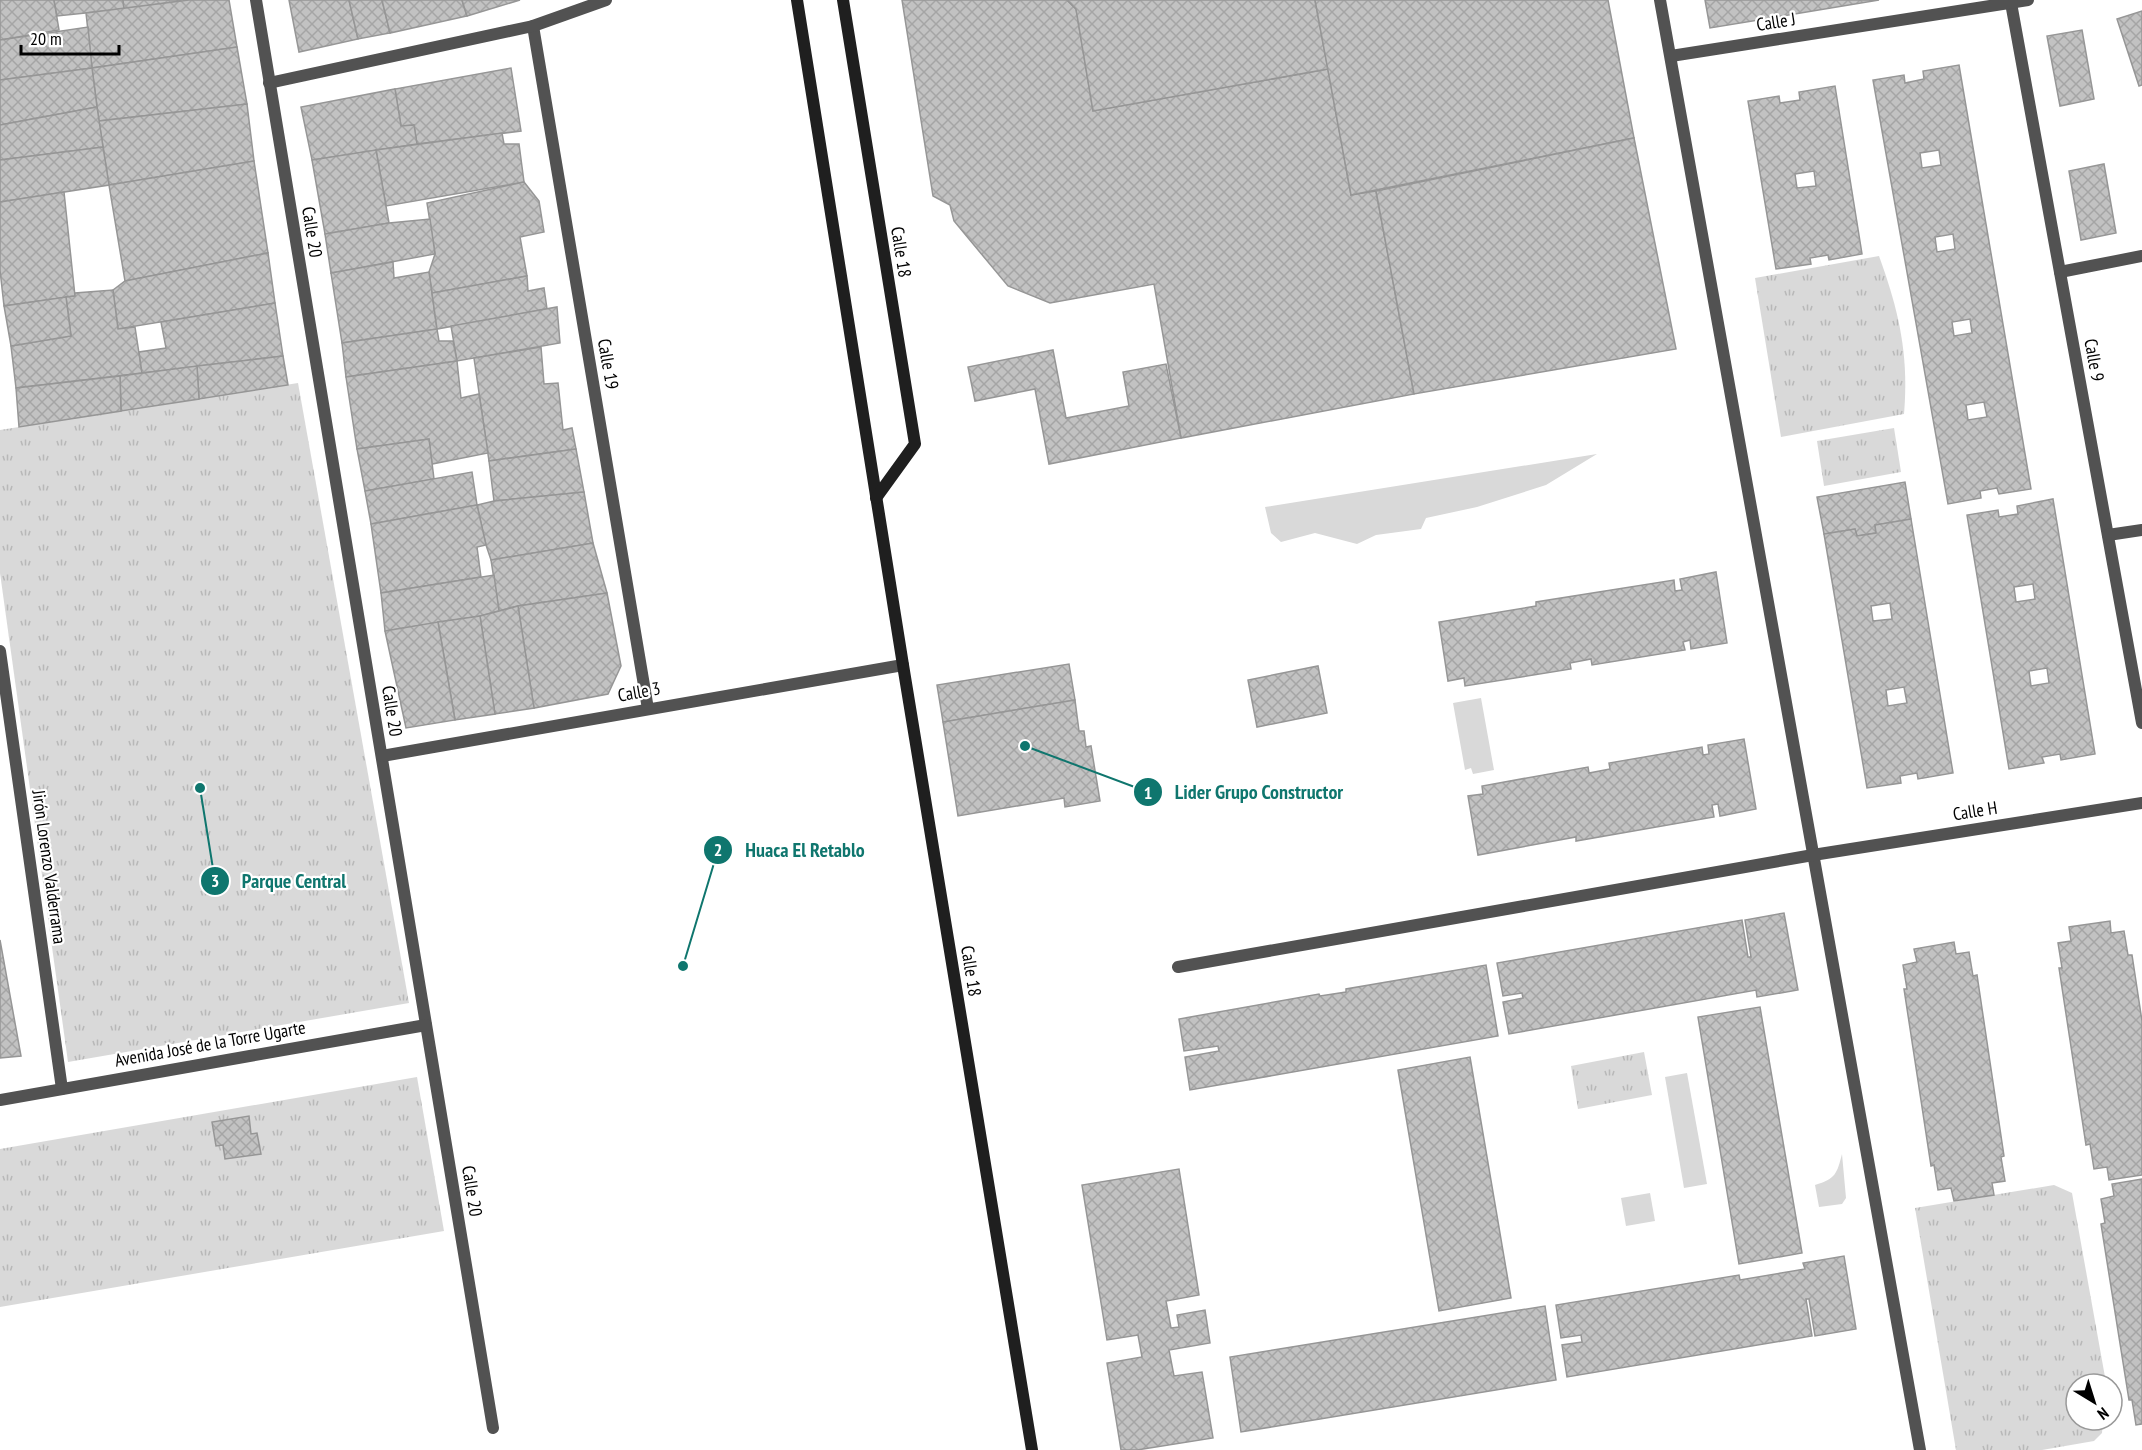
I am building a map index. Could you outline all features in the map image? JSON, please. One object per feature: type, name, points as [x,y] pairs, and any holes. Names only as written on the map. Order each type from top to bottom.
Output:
[{"type":"street","name":"Calle 20","points":[[256,0],[493,1428]]},
{"type":"street","points":[[269,83],[533,26],[606,0]]},
{"type":"street","name":"Calle 18","points":[[797,0],[1032,1450]]},
{"type":"street","name":"Calle 18","points":[[843,0],[915,444],[876,498]]},
{"type":"street","points":[[1660,0],[1920,1450]]},
{"type":"street","name":"Calle J","points":[[1671,56],[2028,0]]},
{"type":"street","name":"Calle 9","points":[[2011,3],[2142,723]]},
{"type":"street","name":"Calle 19","points":[[533,26],[648,709]]},
{"type":"street","points":[[2060,272],[2142,256]]},
{"type":"street","points":[[2108,535],[2142,530]]},
{"type":"street","name":"Jirón Lorenzo Valderrama","points":[[0,651],[62,1089]]},
{"type":"street","name":"Calle 3","points":[[382,756],[903,665]]},
{"type":"street","name":"Calle H","points":[[1178,967],[1814,855],[2142,802]]},
{"type":"street","name":"Avenida José de la Torre Ugarte","points":[[0,1100],[426,1025]]},
{"type":"green space","points":[[1879,256],[1901,334],[1905,372],[1904,414],[1781,437],[1755,278]]},
{"type":"green space","points":[[298,383],[409,1003],[68,1062],[0,573],[0,430]]},
{"type":"green space","points":[[1894,428],[1901,472],[1824,486],[1817,441]]},
{"type":"green space","points":[[1597,454],[1546,485],[1477,507],[1426,518],[1421,529],[1376,535],[1357,544],[1315,533],[1281,542],[1271,533],[1265,507]]},
{"type":"green space","points":[[1481,698],[1494,770],[1473,774],[1471,768],[1465,770],[1453,703]]},
{"type":"green space","points":[[1644,1052],[1652,1095],[1578,1109],[1571,1066]]},
{"type":"green space","points":[[1687,1073],[1707,1184],[1684,1188],[1665,1077]]},
{"type":"green space","points":[[417,1077],[444,1231],[0,1307],[0,1149]]},
{"type":"green space","points":[[1842,1154],[1846,1198],[1842,1204],[1819,1207],[1815,1185],[1831,1178],[1839,1166]]},
{"type":"green space","points":[[2054,1185],[2072,1193],[2104,1372],[2064,1372],[2064,1432],[2102,1432],[2094,1441],[2042,1450],[1956,1450],[1915,1208]]},
{"type":"green space","points":[[1650,1193],[1655,1221],[1626,1226],[1621,1198]]},
{"type":"building","points":[[0,0],[54,0],[59,30],[0,40]]},
{"type":"building","points":[[54,0],[123,0],[124,9],[57,16]]},
{"type":"building","points":[[123,0],[181,0],[181,1],[124,9]]},
{"type":"building","points":[[189,0],[229,0],[237,47],[92,68],[86,13]]},
{"type":"building","points":[[289,0],[349,0],[358,39],[299,52]]},
{"type":"building","points":[[349,0],[382,0],[390,33],[358,39]]},
{"type":"building","points":[[382,0],[462,0],[467,16],[390,33]]},
{"type":"building","points":[[462,0],[520,0],[467,16]]},
{"type":"building","points":[[902,0],[1067,0],[1076,9],[1093,111],[1328,69],[1351,195],[1376,191],[1414,394],[1181,438],[1154,284],[1050,303],[1008,286],[954,221],[950,205],[933,196]]},
{"type":"building","points":[[1067,0],[1315,0],[1328,69],[1093,111],[1076,9]]},
{"type":"building","points":[[1315,0],[1608,0],[1634,138],[1351,195]]},
{"type":"building","points":[[1705,0],[1879,0],[1710,28]]},
{"type":"building","points":[[2142,11],[2142,85],[2139,86],[2117,19]]},
{"type":"building","points":[[88,27],[92,68],[0,80],[0,40]]},
{"type":"building","points":[[2082,30],[2094,99],[2060,106],[2047,36]]},
{"type":"building","points":[[237,47],[247,104],[99,121],[92,68]]},
{"type":"building","points":[[1959,65],[2031,489],[1999,494],[1997,488],[1980,491],[1981,498],[1948,504],[1873,80],[1904,75],[1905,83],[1924,79],[1923,71]],"holes":[[[1939,150],[1941,165],[1922,168],[1920,153]],[[1953,234],[1955,249],[1937,252],[1935,237]],[[1970,319],[1972,333],[1954,336],[1952,322]],[[1984,402],[1987,417],[1968,420],[1966,405]]]},
{"type":"building","points":[[92,68],[97,107],[0,125],[0,80]]},
{"type":"building","points":[[511,68],[521,131],[417,144],[414,125],[401,126],[395,89]]},
{"type":"building","points":[[1835,86],[1862,254],[1829,260],[1828,255],[1810,258],[1811,264],[1776,269],[1748,101],[1779,96],[1780,103],[1800,100],[1799,92]],"holes":[[[1814,171],[1816,186],[1797,188],[1795,174]]]},
{"type":"building","points":[[395,89],[401,126],[414,125],[417,144],[312,160],[301,107]]},
{"type":"building","points":[[247,104],[254,161],[109,185],[99,121]]},
{"type":"building","points":[[97,107],[103,147],[0,160],[0,125]]},
{"type":"building","points":[[502,133],[504,144],[519,144],[524,182],[386,206],[376,150]]},
{"type":"building","points":[[1634,138],[1676,349],[1414,394],[1376,191]]},
{"type":"building","points":[[103,147],[109,185],[0,202],[0,160]]},
{"type":"building","points":[[376,150],[389,223],[325,234],[312,160]]},
{"type":"building","points":[[254,161],[268,253],[125,281],[109,185]]},
{"type":"building","points":[[2104,164],[2116,233],[2081,240],[2069,171]]},
{"type":"building","points":[[524,182],[539,201],[544,232],[520,237],[527,276],[432,293],[429,272],[435,254],[427,203]]},
{"type":"building","points":[[64,192],[75,296],[4,306],[0,270],[0,202]]},
{"type":"building","points":[[430,219],[435,254],[331,273],[325,234],[389,223]]},
{"type":"building","points":[[268,253],[275,303],[118,329],[113,290],[125,281]]},
{"type":"building","points":[[393,262],[394,278],[429,272],[437,329],[342,343],[331,273]]},
{"type":"building","points":[[527,276],[528,291],[544,288],[547,309],[437,329],[432,293]]},
{"type":"building","points":[[113,290],[118,329],[135,327],[142,373],[16,388],[11,346],[71,336],[66,297],[75,296],[75,293]]},
{"type":"building","points":[[66,297],[71,336],[11,346],[4,306]]},
{"type":"building","points":[[275,303],[283,356],[142,373],[139,352],[166,348],[161,322]]},
{"type":"building","points":[[557,307],[560,343],[457,361],[451,326]]},
{"type":"building","points":[[437,329],[439,341],[453,341],[457,361],[346,377],[342,343]]},
{"type":"building","points":[[541,347],[544,384],[558,383],[563,430],[572,428],[576,449],[489,461],[474,358]]},
{"type":"building","points":[[1053,350],[1066,418],[1129,406],[1123,372],[1166,364],[1181,438],[1049,464],[1035,389],[975,401],[968,367]]},
{"type":"building","points":[[283,356],[288,385],[199,399],[197,366]]},
{"type":"building","points":[[457,361],[461,398],[479,394],[488,453],[432,464],[429,439],[357,449],[346,377]]},
{"type":"building","points":[[197,366],[199,399],[121,411],[120,376]]},
{"type":"building","points":[[120,376],[121,411],[19,427],[16,388]]},
{"type":"building","points":[[429,439],[434,479],[365,491],[357,449]]},
{"type":"building","points":[[576,449],[584,492],[494,501],[489,461]]},
{"type":"building","points":[[472,472],[477,505],[371,524],[365,491]]},
{"type":"building","points":[[1905,482],[1911,519],[1875,525],[1876,533],[1857,536],[1855,529],[1824,534],[1817,497]]},
{"type":"building","points":[[584,492],[593,543],[491,560],[477,505],[494,501]]},
{"type":"building","points":[[2053,499],[2095,754],[2061,760],[2060,754],[2042,757],[2044,763],[2009,769],[1967,515],[1998,510],[1999,517],[2018,514],[2017,506]],"holes":[[[2033,584],[2035,599],[2016,602],[2014,587]],[[2047,668],[2049,683],[2031,686],[2029,671]]]},
{"type":"building","points":[[477,505],[486,545],[477,547],[481,577],[381,593],[371,524]]},
{"type":"building","points":[[1911,519],[1953,773],[1918,779],[1917,773],[1900,776],[1901,783],[1867,788],[1824,534],[1855,529],[1857,536],[1876,533],[1875,525]],"holes":[[[1890,603],[1892,619],[1873,621],[1871,606]],[[1904,687],[1907,703],[1888,706],[1886,690]]]},
{"type":"building","points":[[593,543],[607,593],[518,606],[499,611],[491,560]]},
{"type":"building","points":[[1716,572],[1727,643],[1691,649],[1690,640],[1683,642],[1685,650],[1592,665],[1591,659],[1570,663],[1571,669],[1465,686],[1464,678],[1448,681],[1439,622],[1536,606],[1536,602],[1674,580],[1675,591],[1682,590],[1680,579]]},
{"type":"building","points":[[494,575],[499,611],[385,631],[381,593]]},
{"type":"building","points":[[607,593],[621,666],[608,694],[534,708],[518,606]]},
{"type":"building","points":[[518,606],[534,708],[495,714],[480,616]]},
{"type":"building","points":[[480,616],[495,714],[455,720],[438,622]]},
{"type":"building","points":[[438,622],[455,720],[406,728],[385,631]]},
{"type":"building","points":[[1069,664],[1075,700],[943,722],[937,685]]},
{"type":"building","points":[[1318,666],[1327,713],[1257,727],[1248,680]]},
{"type":"building","points":[[1075,700],[1079,731],[1084,731],[1086,747],[1091,746],[1100,801],[1065,807],[1064,798],[958,816],[943,722]]},
{"type":"building","points":[[1744,739],[1756,809],[1720,816],[1718,804],[1712,805],[1714,817],[1576,841],[1576,837],[1478,855],[1468,796],[1483,794],[1482,786],[1588,767],[1589,773],[1610,769],[1609,763],[1702,747],[1703,755],[1709,754],[1708,745]]},
{"type":"building","points":[[1784,913],[1798,990],[1757,997],[1756,990],[1509,1034],[1503,1002],[1523,998],[1522,993],[1503,996],[1497,963],[1742,920],[1748,957],[1751,957],[1745,920]]},
{"type":"building","points":[[2110,921],[2111,933],[2124,931],[2128,955],[2132,955],[2142,1021],[2142,1175],[2109,1180],[2107,1167],[2094,1169],[2090,1144],[2086,1145],[2059,968],[2062,968],[2058,943],[2071,941],[2069,927]]},
{"type":"building","points":[[0,940],[21,1056],[0,1058]]},
{"type":"building","points":[[1954,942],[1956,954],[1969,952],[1973,976],[1977,975],[2004,1156],[2001,1157],[2005,1181],[1992,1183],[1994,1195],[1954,1201],[1951,1188],[1938,1190],[1934,1165],[1931,1166],[1904,989],[1907,989],[1903,965],[1917,962],[1914,949]]},
{"type":"building","points":[[1486,965],[1498,1036],[1190,1090],[1185,1057],[1219,1051],[1218,1046],[1184,1051],[1179,1019],[1319,994],[1320,996],[1346,992],[1346,989]]},
{"type":"building","points":[[1760,1007],[1802,1253],[1739,1264],[1698,1017]]},
{"type":"building","points":[[1470,1057],[1511,1298],[1439,1311],[1398,1070]]},
{"type":"building","points":[[249,1116],[251,1134],[257,1133],[261,1154],[225,1159],[223,1145],[216,1146],[212,1122]]},
{"type":"building","points":[[1179,1169],[1199,1295],[1166,1301],[1171,1328],[1179,1327],[1177,1315],[1205,1310],[1210,1343],[1169,1350],[1174,1376],[1202,1372],[1213,1438],[1137,1450],[1121,1450],[1107,1363],[1142,1357],[1138,1335],[1107,1340],[1082,1185]]},
{"type":"building","points":[[2142,1179],[2142,1424],[2136,1425],[2132,1400],[2129,1400],[2101,1224],[2105,1223],[2101,1199],[2114,1196],[2112,1184]]},
{"type":"building","points":[[1844,1256],[1856,1329],[1815,1336],[1809,1299],[1806,1299],[1812,1336],[1567,1377],[1562,1345],[1582,1342],[1581,1335],[1561,1338],[1556,1305],[1739,1275],[1740,1280],[1805,1269],[1803,1263]]},
{"type":"building","points":[[1545,1306],[1556,1380],[1241,1432],[1230,1357]]},
{"type":"place","name":"Lider Grupo Constructor","points":[[1025,746]]},
{"type":"place","name":"Parque Central","points":[[200,788]]},
{"type":"place","name":"Huaca El Retablo","points":[[683,966]]}]
